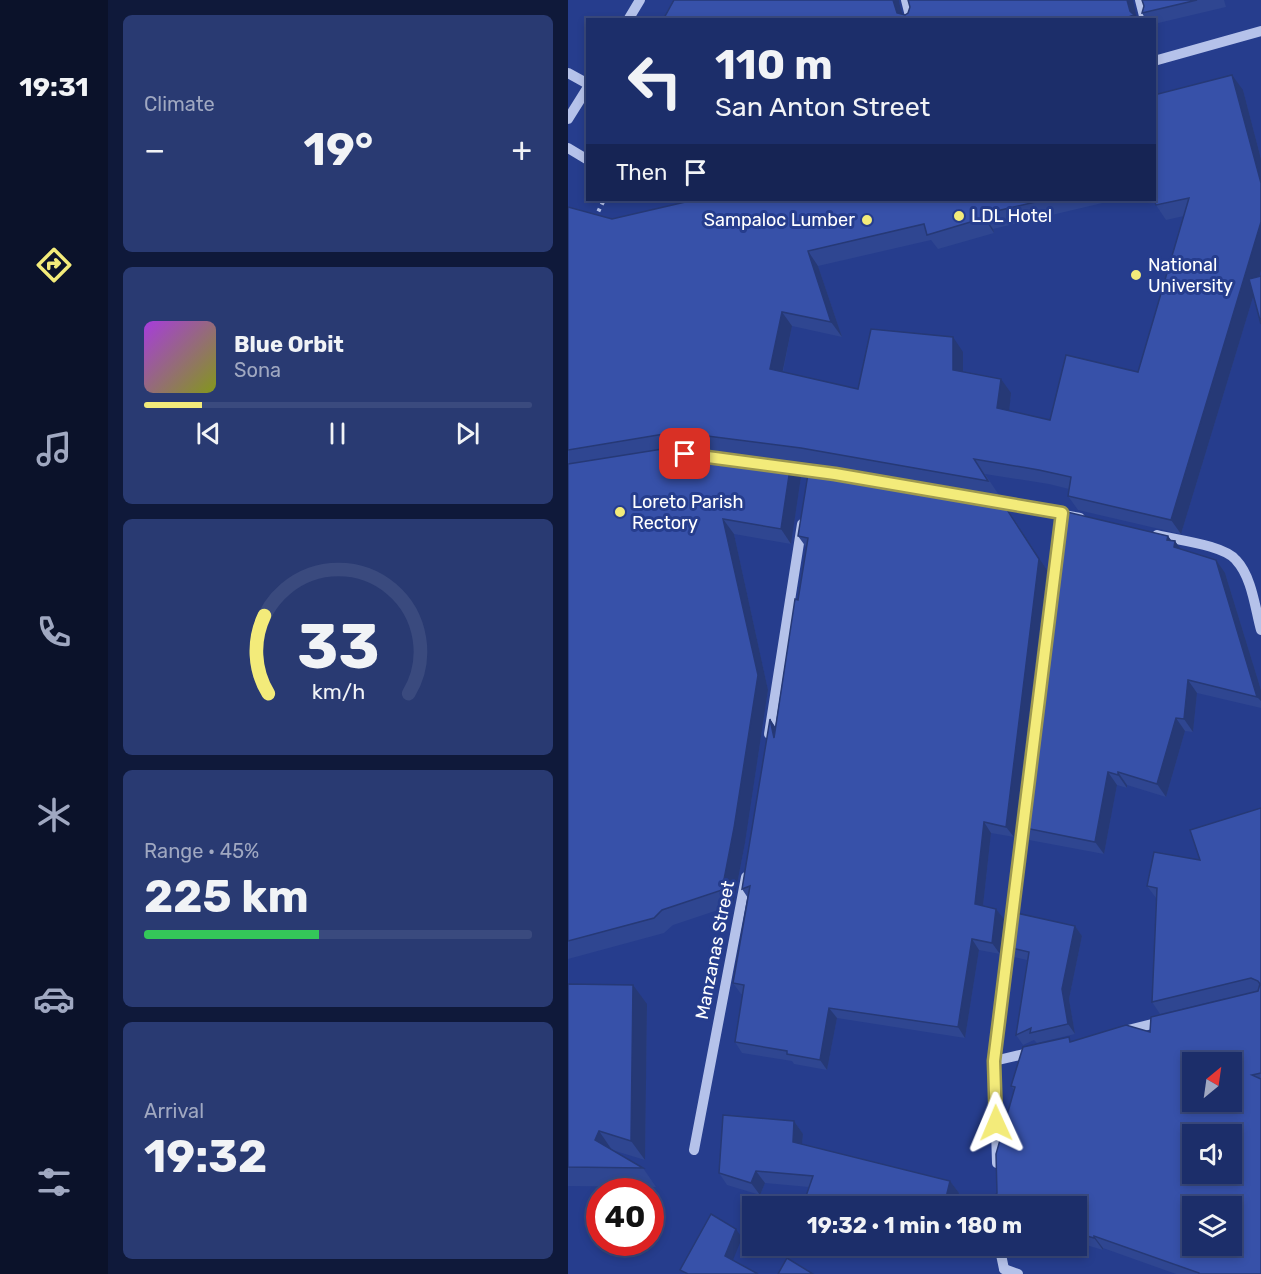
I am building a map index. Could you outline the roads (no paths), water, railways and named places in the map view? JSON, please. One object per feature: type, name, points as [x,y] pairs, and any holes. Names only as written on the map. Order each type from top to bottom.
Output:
[{"type":"street","points":[[629,18],[640,0]]},
{"type":"street","points":[[906,0],[910,18]]},
{"type":"street","points":[[1140,0],[1144,18]]},
{"type":"street","points":[[1156,60],[1261,31]]},
{"type":"street","points":[[568,73],[586,85]]},
{"type":"street","points":[[568,119],[586,89]]},
{"type":"street","points":[[568,148],[586,159]]},
{"type":"street","points":[[776,466],[835,474]]},
{"type":"street","points":[[808,482],[810,470]]},
{"type":"street","points":[[982,500],[1062,513],[1094,521]]},
{"type":"street","points":[[1050,609],[1062,513]]},
{"type":"street","points":[[766,751],[803,517]]},
{"type":"street","points":[[1148,534],[1221,550],[1236,558],[1247,580],[1261,630]]},
{"type":"street","points":[[997,1173],[994,1061],[1025,811]]},
{"type":"street","name":"Manzanas Street","points":[[694,1150],[747,868]]},
{"type":"street","points":[[1110,1034],[1180,1017]]},
{"type":"street","points":[[994,1061],[1041,1050]]},
{"type":"street","points":[[1000,1256],[1001,1271],[1018,1274]]},
{"type":"place","name":"LDL Hotel","points":[[959,216]]},
{"type":"place","name":"Sampaloc Lumber","points":[[867,220]]},
{"type":"place","name":"National University","points":[[1136,275]]},
{"type":"place","name":"Loreto Parish Rectory","points":[[620,512]]}]
